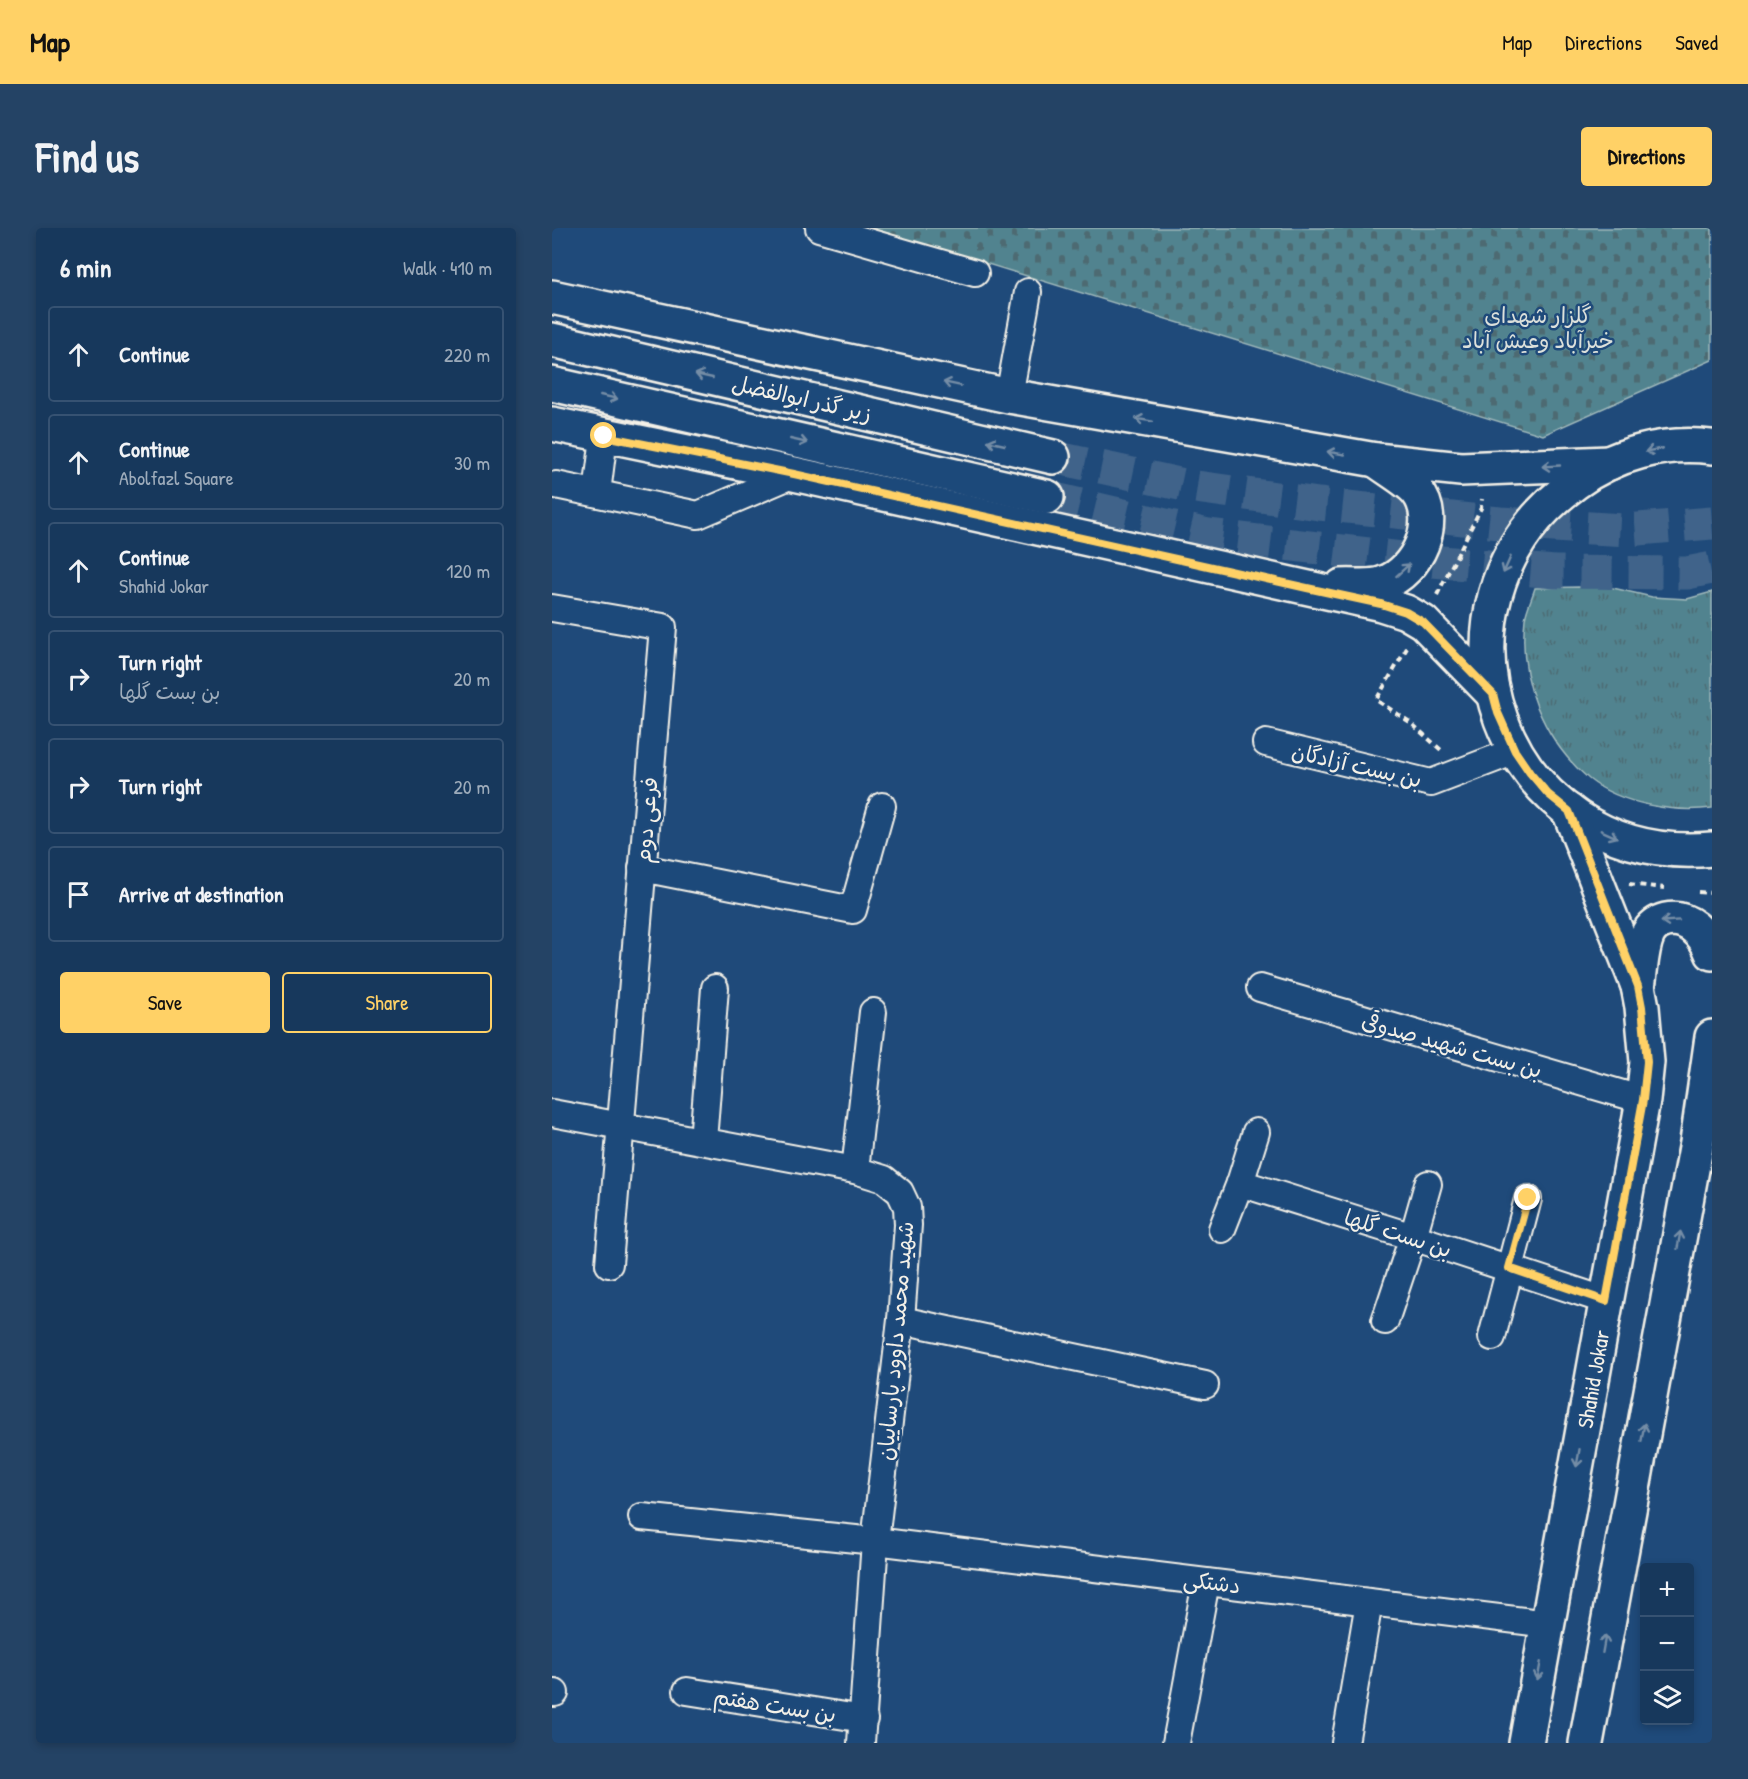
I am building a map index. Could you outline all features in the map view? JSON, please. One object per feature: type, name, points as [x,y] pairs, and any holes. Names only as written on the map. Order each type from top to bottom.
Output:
[{"type":"main road","points":[[552,297],[1009,396],[1376,460],[1461,469],[1609,463]]},
{"type":"main road","name":"زیر گذر ابوالفضل","points":[[552,340],[1053,457]]},
{"type":"main road","name":"زیر گذر ابوالفضل","points":[[552,384],[1047,497]]},
{"type":"main road","points":[[552,424],[794,474],[1406,612],[1423,622],[1493,694]]},
{"type":"main road","points":[[1708,444],[1653,449],[1609,463],[1584,476],[1548,505],[1524,533],[1498,584],[1491,610],[1488,666],[1498,713],[1515,751],[1536,780],[1569,811],[1616,837],[1642,845],[1668,850],[1712,849]]},
{"type":"main road","points":[[1307,588],[1383,584],[1399,574],[1418,555],[1427,522],[1423,502],[1417,490],[1376,460]]},
{"type":"main road","name":"Shahid Jokar","points":[[1526,1743],[1643,1100],[1647,1062],[1638,986],[1569,811]]},
{"type":"main road","points":[[1638,986],[1648,933],[1658,922],[1672,919],[1687,921],[1709,943],[1712,953]]},
{"type":"main road","points":[[1586,1743],[1706,1125],[1712,1036]]},
{"type":"street","points":[[819,228],[975,273]]},
{"type":"street","points":[[1009,396],[1028,292]]},
{"type":"street","points":[[597,493],[604,436]]},
{"type":"street","points":[[556,485],[698,515],[794,474]]},
{"type":"street","name":"فرعی دوم","points":[[552,608],[663,627],[609,1264]]},
{"type":"street","name":"بن بست آزادگان","points":[[1266,743],[1431,783],[1515,751]]},
{"type":"street","points":[[642,868],[853,910],[882,806]]},
{"type":"street","points":[[703,1141],[715,988]]},
{"type":"street","name":"بن بست شهید صدوقی","points":[[1260,988],[1643,1100]]},
{"type":"street","points":[[855,1170],[873,1012]]},
{"type":"street","name":"شهید محمد داوود پارساییان","points":[[552,1113],[855,1170],[884,1179],[900,1192],[907,1207],[908,1225],[901,1320],[875,1541],[863,1731]]},
{"type":"street","points":[[1222,1229],[1256,1132]]},
{"type":"street","name":"بن بست گلها","points":[[1240,1183],[1606,1301]]},
{"type":"street","points":[[1385,1321],[1428,1184]]},
{"type":"street","points":[[1492,1337],[1528,1198]]},
{"type":"street","points":[[901,1320],[1204,1384]]},
{"type":"street","name":"دشتکی","points":[[642,1517],[875,1541],[1548,1624]]},
{"type":"street","points":[[1176,1743],[1206,1582]]},
{"type":"street","points":[[1345,1743],[1369,1602]]},
{"type":"street","name":"بن بست هفتم","points":[[687,1691],[863,1731]]},
{"type":"path","points":[[1596,880],[1666,888]]},
{"type":"path","points":[[1689,890],[1712,893]]},
{"type":"green space","name":"گلزار شهدای خیرآباد وعیش آباد","points":[[871,228],[1712,228],[1712,360],[1543,435]]},
{"type":"green space","points":[[1535,588],[1613,588],[1652,597],[1687,599],[1712,592],[1712,808],[1665,808],[1616,795],[1589,779],[1559,746],[1547,727],[1530,686],[1524,642],[1525,619]]},
{"type":"tunnel","points":[[1053,457],[1189,486],[1319,504],[1500,523],[1626,530],[1712,523]]},
{"type":"tunnel","points":[[1047,497],[1208,535],[1420,560],[1555,572],[1687,573],[1712,568]]},
{"type":"route","points":[[604,436],[794,474],[1381,604],[1406,612],[1423,622],[1493,694],[1498,713],[1515,751],[1548,794],[1569,811],[1638,986],[1642,1007],[1647,1062],[1643,1100],[1606,1301],[1509,1268],[1528,1198]]}]
